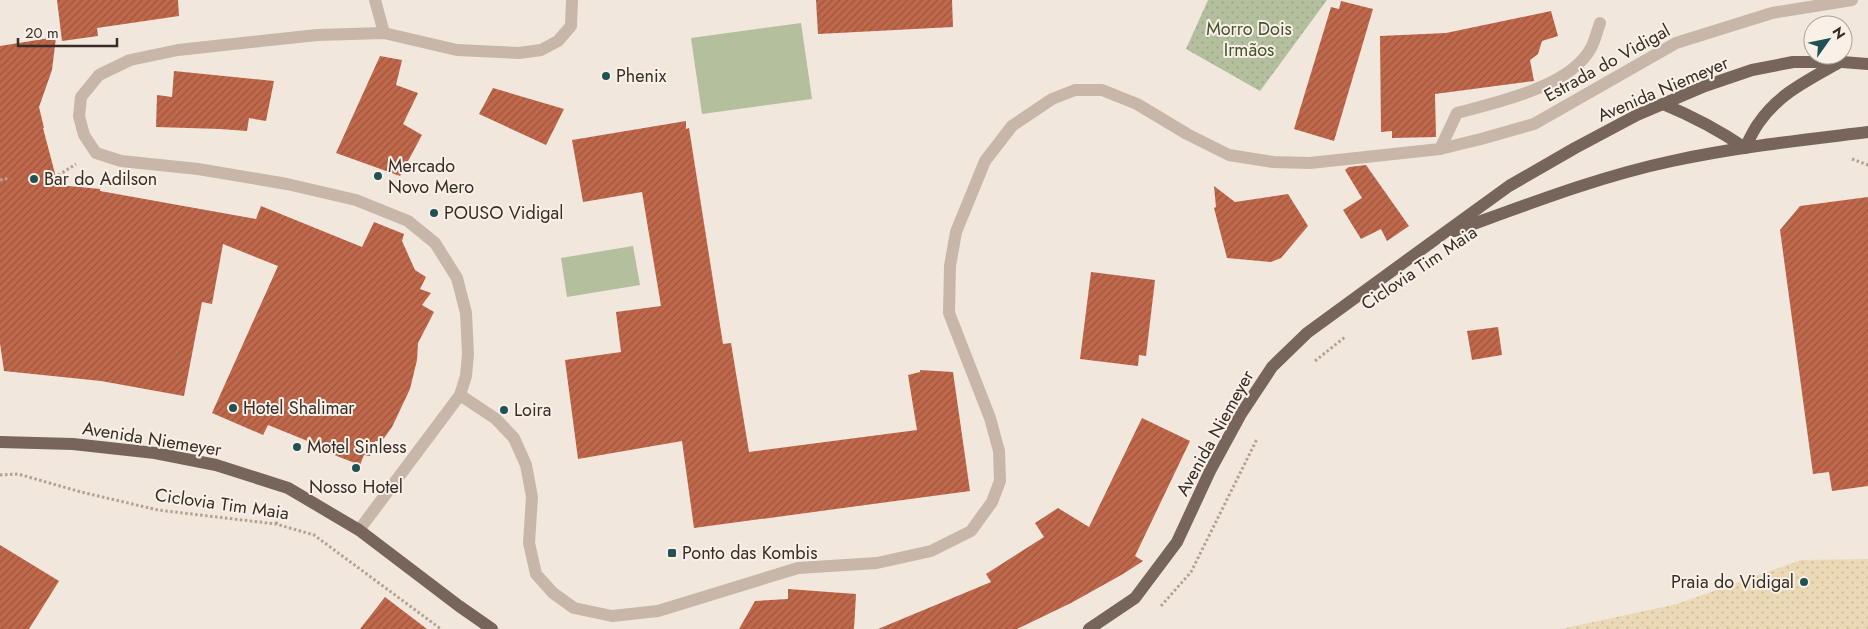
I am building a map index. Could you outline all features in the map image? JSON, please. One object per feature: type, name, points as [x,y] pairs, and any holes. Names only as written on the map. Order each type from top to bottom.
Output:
[{"type":"main road","name":"Avenida Niemeyer","points":[[1089,629],[1135,598],[1177,542],[1210,471],[1241,414],[1272,367],[1307,333],[1509,186],[1637,115],[1704,86],[1752,70],[1793,62],[1803,62]]},
{"type":"main road","name":"Avenida Niemeyer","points":[[1853,63],[1868,64]]},
{"type":"main road","points":[[1663,104],[1726,135],[1745,148],[1757,124],[1774,104],[1794,88],[1836,65]]},
{"type":"main road","name":"Avenida Niemeyer","points":[[1440,236],[1590,182],[1672,161],[1745,148],[1868,132]]},
{"type":"main road","name":"Avenida Niemeyer","points":[[0,442],[73,444],[155,453],[216,465],[288,488],[359,530],[492,629]]},
{"type":"street","points":[[375,0],[384,33]]},
{"type":"street","points":[[359,530],[460,395],[466,376],[468,354],[466,312],[458,278],[434,243],[408,221],[356,200],[287,184],[198,170],[121,161],[96,152],[84,136],[79,116],[81,97],[99,75],[130,60],[178,50],[317,35],[384,33],[457,50],[519,53],[541,50],[558,41],[571,26],[572,0]]},
{"type":"street","name":"Estrada do Vidigal","points":[[460,395],[496,419],[514,438],[526,465],[532,497],[530,544],[536,574],[553,593],[574,608],[612,616],[658,612],[798,568],[877,563],[931,551],[971,531],[992,502],[1000,481],[999,451],[990,418],[949,313],[950,266],[956,232],[985,161],[1012,126],[1052,99],[1075,90],[1102,90],[1137,104],[1187,134],[1229,155],[1273,162],[1310,163],[1440,149],[1534,124],[1676,43],[1772,13],[1852,0]]},
{"type":"street","name":"Estrada do Vidigal","points":[[1440,149],[1457,113],[1526,95],[1571,71],[1591,49],[1600,22]]},
{"type":"path","points":[[1842,160],[1852,159],[1868,165]]},
{"type":"path","points":[[0,180],[10,178]]},
{"type":"path","points":[[1308,366],[1346,337]]},
{"type":"path","points":[[1156,612],[1191,572],[1260,432]]},
{"type":"path","name":"Ciclovia Tim Maia","points":[[0,475],[18,474],[81,492],[158,510],[292,527],[314,535],[442,629]]},
{"type":"green space","name":"Morro Dois Irmãos","points":[[1208,0],[1327,0],[1260,91],[1186,49]]},
{"type":"green space","points":[[801,23],[812,99],[702,114],[691,38]]},
{"type":"green space","points":[[633,246],[640,285],[567,297],[561,258]]},
{"type":"sand","name":"Praia do Vidigal","points":[[1868,559],[1868,629],[1561,629],[1677,604],[1801,560]]},
{"type":"building","points":[[57,0],[178,0],[179,16],[97,28],[98,36],[62,41]]},
{"type":"building","points":[[816,0],[952,0],[953,27],[818,34]]},
{"type":"building","points":[[1341,1],[1373,9],[1334,141],[1294,129],[1331,7],[1339,9]]},
{"type":"building","points":[[1551,11],[1558,36],[1542,41],[1538,54],[1530,60],[1534,81],[1435,94],[1436,137],[1392,138],[1392,131],[1381,132],[1380,36],[1446,33]]},
{"type":"building","points":[[56,37],[52,70],[39,107],[58,185],[100,189],[100,191],[256,219],[261,206],[362,247],[374,222],[404,234],[402,241],[415,270],[426,277],[420,289],[431,293],[422,305],[434,312],[418,343],[417,360],[410,389],[392,427],[382,441],[375,441],[370,456],[364,455],[360,465],[324,451],[325,448],[268,425],[263,435],[212,413],[278,266],[223,244],[212,304],[202,302],[184,396],[101,381],[4,371],[0,343],[0,46]]},
{"type":"building","points":[[380,56],[402,60],[396,85],[418,93],[403,124],[422,135],[400,176],[336,153]]},
{"type":"building","points":[[174,71],[274,81],[266,121],[249,118],[247,131],[156,127],[157,95],[172,97]]},
{"type":"building","points":[[493,88],[564,109],[546,145],[479,114]]},
{"type":"building","points":[[686,121],[686,129],[689,128],[723,344],[731,343],[749,452],[917,430],[908,375],[920,372],[920,370],[953,372],[970,491],[694,528],[682,441],[578,459],[565,360],[621,352],[616,312],[661,306],[642,192],[583,202],[572,140]]},
{"type":"building","points":[[1366,165],[1409,226],[1387,241],[1381,229],[1361,239],[1343,210],[1362,198],[1345,170],[1349,167]]},
{"type":"building","points":[[1214,186],[1235,202],[1288,194],[1308,226],[1281,258],[1271,262],[1227,258],[1214,208],[1216,207]]},
{"type":"building","points":[[1868,197],[1868,486],[1832,491],[1829,472],[1813,474],[1780,230],[1800,206]]},
{"type":"building","points":[[1091,272],[1155,280],[1146,356],[1139,355],[1138,366],[1080,359]]},
{"type":"building","points":[[1498,327],[1502,355],[1472,360],[1467,331]]},
{"type":"building","points":[[1142,418],[1190,441],[1135,556],[1143,561],[1071,603],[1017,629],[878,629],[991,582],[986,574],[1044,537],[1035,523],[1058,508],[1089,527]]},
{"type":"building","points":[[0,545],[59,581],[29,629],[0,629]]},
{"type":"building","points":[[788,589],[856,594],[854,629],[739,629],[755,601],[788,599]]},
{"type":"building","points":[[385,597],[427,629],[360,629]]},
{"type":"place","name":"Phenix","points":[[606,76]]},
{"type":"place","name":"Mercado Novo Mero","points":[[378,176]]},
{"type":"place","name":"Bar do Adilson","points":[[34,179]]},
{"type":"place","name":"POUSO Vidigal","points":[[434,213]]},
{"type":"place","name":"Hotel Shalimar","points":[[233,408]]},
{"type":"place","name":"Loira","points":[[504,410]]},
{"type":"place","name":"Motel Sinless","points":[[297,447]]},
{"type":"place","name":"Nosso Hotel","points":[[356,468]]},
{"type":"place","name":"Ponto das Kombis","points":[[672,553]]},
{"type":"place","name":"Praia do Vidigal","points":[[1804,582]]}]
